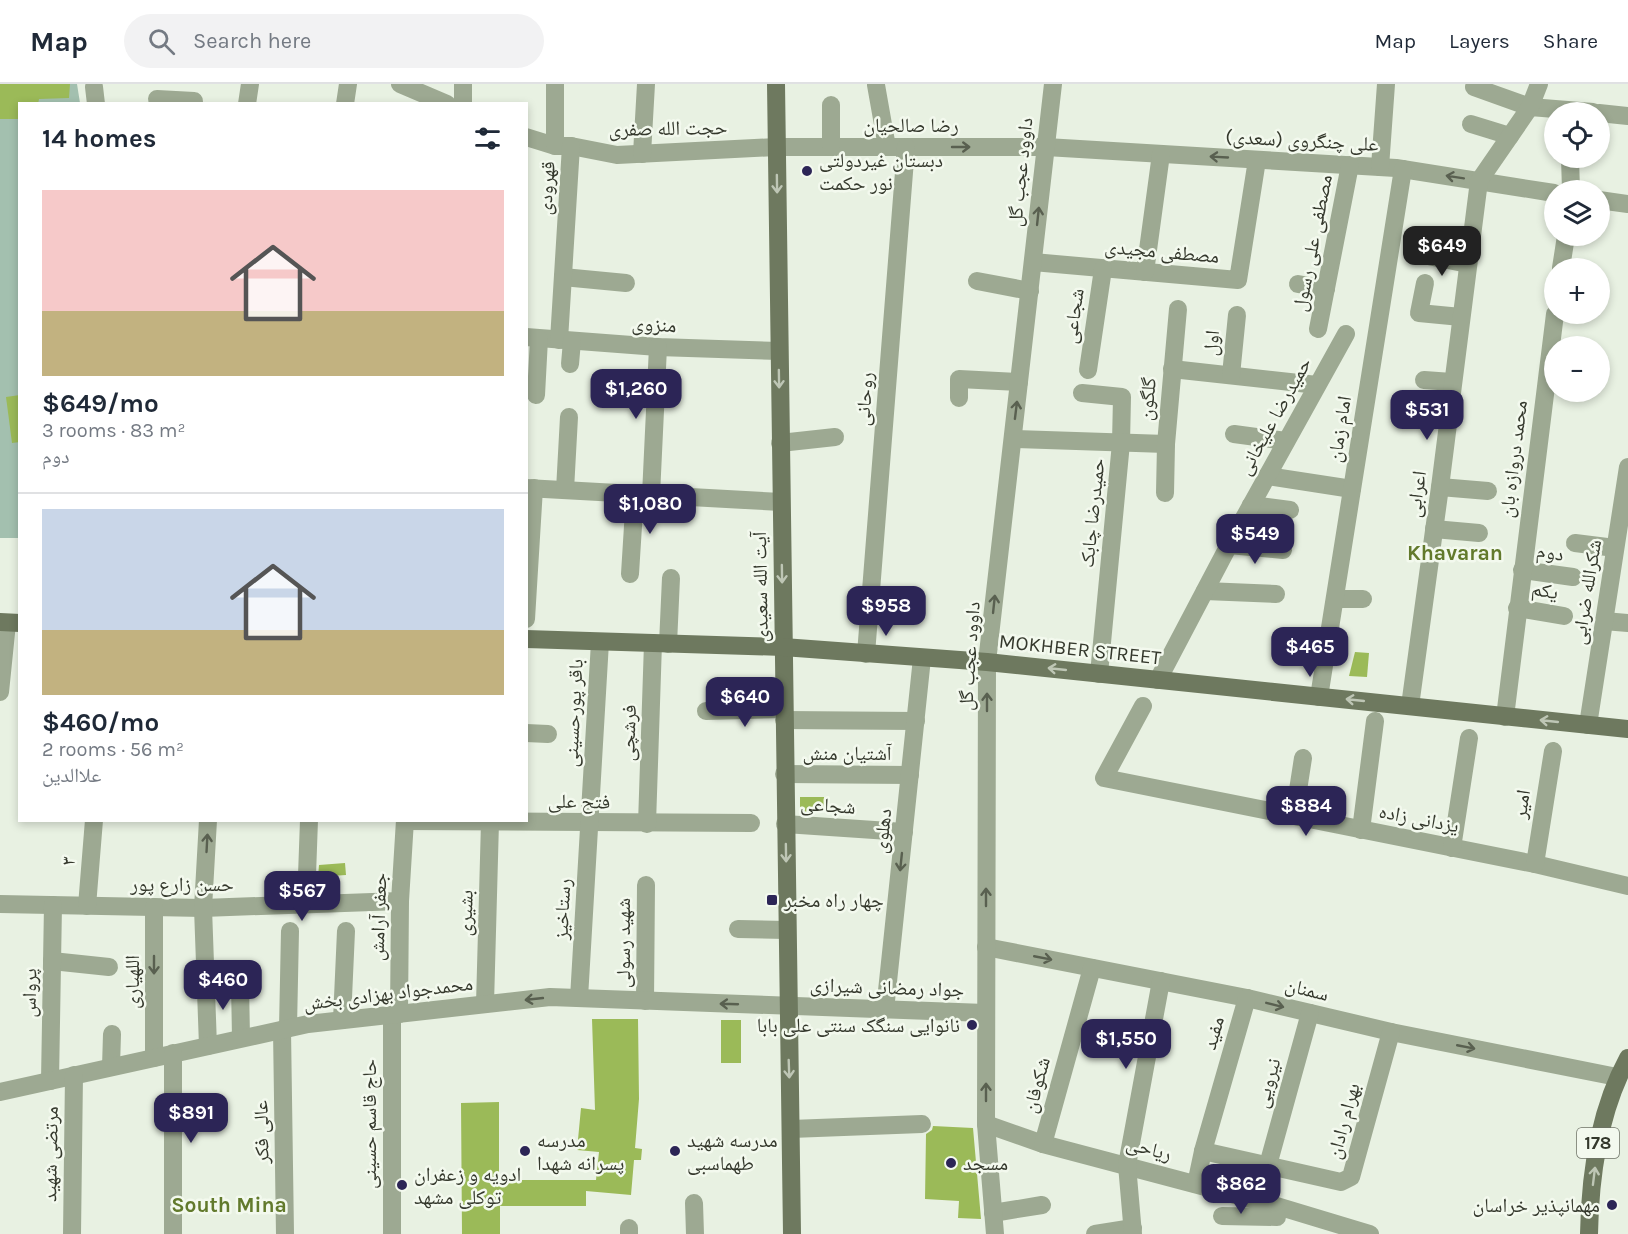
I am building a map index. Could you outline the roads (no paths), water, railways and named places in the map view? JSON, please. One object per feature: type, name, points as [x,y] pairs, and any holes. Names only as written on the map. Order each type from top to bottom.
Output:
[{"type":"main road","name":"آیت الله سعیدی","points":[[776,84],[792,1234]]},
{"type":"main road","name":"MOKHBER STREET","points":[[528,639],[783,647],[987,662],[1628,729]]},
{"type":"main road","name":"178","points":[[1589,1234],[1589,1212],[1598,1140],[1617,1077],[1628,1058]]},
{"type":"street","points":[[247,102],[250,84]]},
{"type":"street","points":[[345,102],[348,84]]},
{"type":"street","points":[[400,84],[440,102]]},
{"type":"street","points":[[463,84],[463,102]]},
{"type":"street","name":"قهرودی","points":[[555,84],[563,146],[565,341],[570,364]]},
{"type":"street","points":[[642,154],[646,84]]},
{"type":"street","name":"داوود عجب گل","points":[[995,1234],[986,1124],[987,662],[1053,84]]},
{"type":"street","points":[[1380,167],[1386,84]]},
{"type":"street","points":[[1479,181],[1530,107],[1539,84]]},
{"type":"street","points":[[876,85],[887,147]]},
{"type":"street","points":[[1474,87],[1530,107],[1544,108]]},
{"type":"street","points":[[157,95],[194,101]]},
{"type":"street","points":[[831,105],[831,147]]},
{"type":"street","points":[[1610,114],[1628,116]]},
{"type":"street","points":[[1471,124],[1510,136]]},
{"type":"street","name":"حجت الله صفری","points":[[528,137],[616,155],[776,147]]},
{"type":"street","name":"رضا صالحیان","points":[[776,147],[1046,147]]},
{"type":"street","name":"روحانی","points":[[866,654],[906,147]]},
{"type":"street","name":"علی چنگروی (سعدی)","points":[[1046,147],[1403,169],[1544,191]]},
{"type":"street","points":[[1145,272],[1161,154]]},
{"type":"street","name":"مصطفی مجیدی","points":[[1033,262],[1238,280],[1257,160]]},
{"type":"street","name":"مصطفی علی رسول","points":[[1318,329],[1350,165]]},
{"type":"street","name":"امام زمان","points":[[1319,697],[1403,169]]},
{"type":"street","name":"اعرابی","points":[[1410,706],[1479,181]]},
{"type":"street","points":[[1610,202],[1628,204]]},
{"type":"street","points":[[1423,255],[1468,264]]},
{"type":"street","name":"شجاعی","points":[[1088,370],[1103,269]]},
{"type":"street","points":[[563,277],[626,283]]},
{"type":"street","points":[[977,281],[1030,291]]},
{"type":"street","points":[[1425,283],[1419,313],[1461,317]]},
{"type":"street","points":[[1298,284],[1326,289]]},
{"type":"street","name":"گلگون","points":[[1165,493],[1166,444],[1178,309]]},
{"type":"street","name":"اول","points":[[1231,375],[1237,315]]},
{"type":"street","name":"محمد دروازه بان","points":[[1505,717],[1554,324]]},
{"type":"street","name":"حمیدرضا علیخانی","points":[[1158,680],[1229,545],[1346,334]]},
{"type":"street","points":[[533,338],[536,395]]},
{"type":"street","name":"منزوی","points":[[533,338],[658,347],[779,351]]},
{"type":"street","points":[[630,574],[643,494],[658,347]]},
{"type":"street","points":[[1173,369],[1317,385]]},
{"type":"street","points":[[959,398],[959,379],[1019,382]]},
{"type":"street","points":[[1424,380],[1452,382]]},
{"type":"street","name":"حمیدرضا چابک","points":[[1082,393],[1122,397],[1122,443],[1099,674]]},
{"type":"street","points":[[565,490],[569,417]]},
{"type":"street","points":[[1234,434],[1286,441]]},
{"type":"street","points":[[780,442],[835,437]]},
{"type":"street","points":[[1013,439],[1166,444]]},
{"type":"street","name":"شکرالله ضرابی","points":[[1588,725],[1604,621],[1619,555],[1628,467]]},
{"type":"street","points":[[1267,476],[1352,489]]},
{"type":"street","points":[[1440,487],[1488,491]]},
{"type":"street","points":[[528,554],[530,488],[781,502]]},
{"type":"street","points":[[1251,505],[1290,510]]},
{"type":"street","points":[[1434,529],[1479,533]]},
{"type":"street","name":"دوم","points":[[1575,543],[1619,555]]},
{"type":"street","points":[[1229,545],[1283,550]]},
{"type":"street","name":"دوم","points":[[1522,570],[1573,577]]},
{"type":"street","name":"فرشچی","points":[[647,824],[661,644],[671,578]]},
{"type":"street","points":[[1205,591],[1276,594]]},
{"type":"street","points":[[1335,599],[1362,599]]},
{"type":"street","name":"یکم","points":[[1517,608],[1564,616]]},
{"type":"street","points":[[1604,621],[1628,623]]},
{"type":"street","points":[[0,692],[9,623]]},
{"type":"street","name":"باقر پورحسینی","points":[[589,823],[600,642]]},
{"type":"street","name":"دهلوی","points":[[885,1010],[922,657]]},
{"type":"street","name":"یزدانی زاده","points":[[1143,706],[1104,778],[1535,864],[1628,885]]},
{"type":"street","points":[[706,711],[916,721]]},
{"type":"street","points":[[1361,830],[1375,721]]},
{"type":"street","points":[[528,733],[548,734]]},
{"type":"street","points":[[1452,848],[1469,738]]},
{"type":"street","name":"امیر","points":[[1535,864],[1553,751]]},
{"type":"street","points":[[1294,816],[1303,758]]},
{"type":"street","name":"آشتیان منش","points":[[784,774],[910,775]]},
{"type":"street","name":"۳","points":[[87,906],[94,822]]},
{"type":"street","points":[[208,822],[203,908],[208,1046]]},
{"type":"street","points":[[306,903],[309,822]]},
{"type":"street","name":"جعفر آرامش","points":[[395,1014],[405,822]]},
{"type":"street","name":"فتح علی","points":[[490,822],[752,823]]},
{"type":"street","name":"بشیری","points":[[485,1004],[490,822]]},
{"type":"street","name":"رستاخیز","points":[[579,998],[589,823]]},
{"type":"street","name":"شجاعی","points":[[785,824],[904,832]]},
{"type":"street","name":"شهید رسولی","points":[[645,1001],[646,885]]},
{"type":"street","name":"حسن زارع پور","points":[[0,904],[203,908],[400,901]]},
{"type":"street","name":"پرواس","points":[[50,1081],[53,905]]},
{"type":"street","name":"اللهیاری","points":[[154,907],[154,1058]]},
{"type":"street","points":[[738,929],[786,930]]},
{"type":"street","name":"عالی فکر","points":[[285,1234],[285,1029],[290,931]]},
{"type":"street","points":[[342,1020],[346,931]]},
{"type":"street","name":"سمنان","points":[[986,947],[1247,998],[1391,1032],[1617,1077]]},
{"type":"street","points":[[52,961],[109,967]]},
{"type":"street","name":"شکوفان","points":[[1043,1144],[1092,968]]},
{"type":"street","points":[[1095,1234],[1133,1231],[1127,1165],[1161,981]]},
{"type":"street","points":[[240,983],[241,1038]]},
{"type":"street","name":"محمدجواد بهزادی بخش","points":[[0,1092],[308,1024],[485,1004],[550,997],[788,1006]]},
{"type":"street","name":"مفید","points":[[1196,1184],[1203,1151],[1247,998]]},
{"type":"street","name":"جواد رمضانی شیرازی","points":[[788,1006],[985,1013]]},
{"type":"street","name":"نیرویی","points":[[1268,1165],[1310,1013]]},
{"type":"street","name":"حاج قاسم حسینی","points":[[392,1234],[395,1014]]},
{"type":"street","name":"بهرام رادان","points":[[1203,1151],[1341,1182],[1351,1177],[1391,1032]]},
{"type":"street","points":[[111,1067],[112,1034]]},
{"type":"street","points":[[173,1053],[173,1234]]},
{"type":"street","name":"مرتضی شهید","points":[[72,1234],[74,1075]]},
{"type":"street","points":[[791,1129],[922,1124]]},
{"type":"street","name":"ریاحی","points":[[986,1124],[1043,1144],[1196,1184],[1277,1219],[1370,1234]]},
{"type":"street","points":[[694,1203],[695,1234]]},
{"type":"street","points":[[993,1213],[1042,1205]]},
{"type":"street","points":[[1222,1216],[1277,1219]]},
{"type":"place","name":"دبستان غیردولتی نور حکمت","points":[[807,171]]},
{"type":"place","name":"چهار راه مخبر","points":[[772,900]]},
{"type":"place","name":"نانوایی سنگک سنتی علی بابا","points":[[972,1025]]},
{"type":"place","name":"مدرسه پسرانه شهدا","points":[[525,1151]]},
{"type":"place","name":"مدرسه شهید طهماسبی","points":[[675,1151]]},
{"type":"place","name":"مسجد","points":[[951,1163]]},
{"type":"place","name":"ادویه و زعفران توکلی مشهد","points":[[402,1185]]},
{"type":"place","name":"مهمانپذیر خراسان","points":[[1612,1205]]},
{"type":"district","name":"Khavaran","points":[[1455,553]]},
{"type":"district","name":"South Mina","points":[[229,1205]]}]
